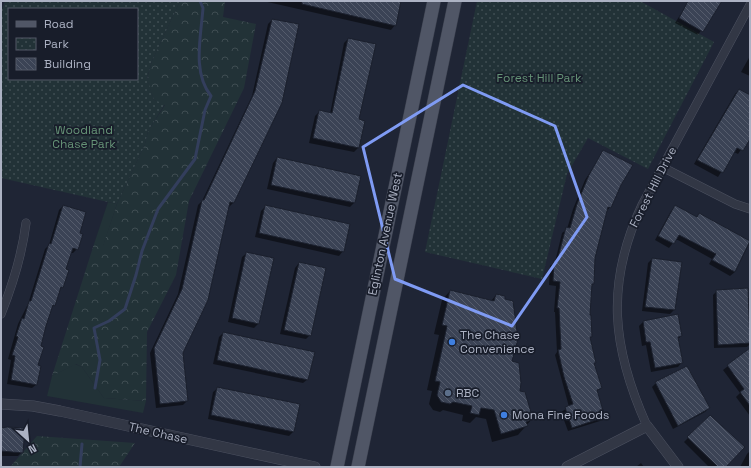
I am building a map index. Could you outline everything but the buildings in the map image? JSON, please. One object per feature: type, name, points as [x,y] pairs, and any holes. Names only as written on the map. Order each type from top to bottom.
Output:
[{"type":"main road","name":"Eglinton Avenue West","points":[[337,467],[434,1]]},
{"type":"main road","name":"Eglinton Avenue West","points":[[358,467],[455,1]]},
{"type":"street","name":"Forest Hill Drive","points":[[678,467],[647,426],[627,377],[620,351],[617,305],[621,268],[628,239],[642,205],[750,6]]},
{"type":"street","points":[[662,167],[735,204],[750,209]]},
{"type":"street","points":[[1,314],[15,278],[23,246],[26,223]]},
{"type":"street","name":"The Chase","points":[[1,404],[33,406],[60,411],[315,467]]},
{"type":"street","points":[[567,467],[647,426]]},
{"type":"highlighted area","points":[[463,85],[555,126],[587,217],[512,326],[395,279],[363,147]]},
{"type":"green space","name":"Woodland Chase Park","points":[[5,1],[180,1],[152,61],[147,78],[154,100],[165,104],[148,131],[145,144],[117,204],[1,178],[1,12]]},
{"type":"green space","points":[[180,1],[225,1],[223,17],[256,24],[244,88],[189,201],[176,275],[147,332],[146,401],[104,398],[82,367],[76,364],[52,376],[94,244],[103,246],[117,204],[145,144],[148,131],[165,105],[154,100],[147,79],[152,61]]},
{"type":"green space","name":"Forest Hill Park","points":[[477,1],[640,1],[714,42],[648,169],[588,138],[567,174],[542,279],[425,252]]},
{"type":"green space","points":[[108,202],[117,204],[103,247],[94,244]]},
{"type":"green space","points":[[75,364],[82,367],[104,398],[146,401],[143,413],[47,396],[52,376]]},
{"type":"green space","points":[[37,436],[135,443],[119,467],[10,467]]},
{"type":"waterway","points":[[95,388],[100,360],[94,328],[109,321],[125,309],[142,251],[158,209],[195,159],[205,110],[211,96],[205,87],[201,76],[199,54],[203,8],[200,1]]},
{"type":"waterway","points":[[80,467],[82,444]]},
{"type":"place","name":"The Chase Convenience","points":[[452,342]]},
{"type":"place","name":"RBC","points":[[448,393]]},
{"type":"place","name":"Mona Fine Foods","points":[[504,415]]}]
